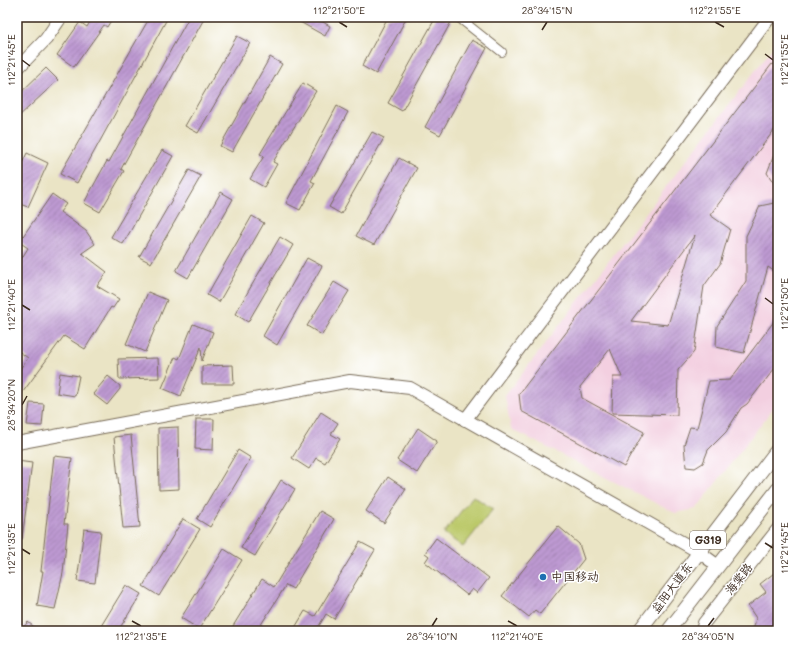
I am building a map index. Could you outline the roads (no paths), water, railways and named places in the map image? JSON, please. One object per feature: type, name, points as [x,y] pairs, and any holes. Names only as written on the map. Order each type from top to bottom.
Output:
[{"type":"main road","name":"益阳大道东","points":[[639,631],[778,449]]},
{"type":"main road","name":"G319","points":[[668,631],[778,489]]},
{"type":"street","points":[[17,69],[46,39],[61,17]]},
{"type":"street","points":[[458,17],[502,52]]},
{"type":"street","points":[[466,420],[770,17]]},
{"type":"street","points":[[17,443],[350,381],[410,388],[699,552],[718,566]]},
{"type":"street","name":"海棠路","points":[[702,631],[704,623],[778,529]]},
{"type":"place","name":"中国移动","points":[[543,577]]}]
